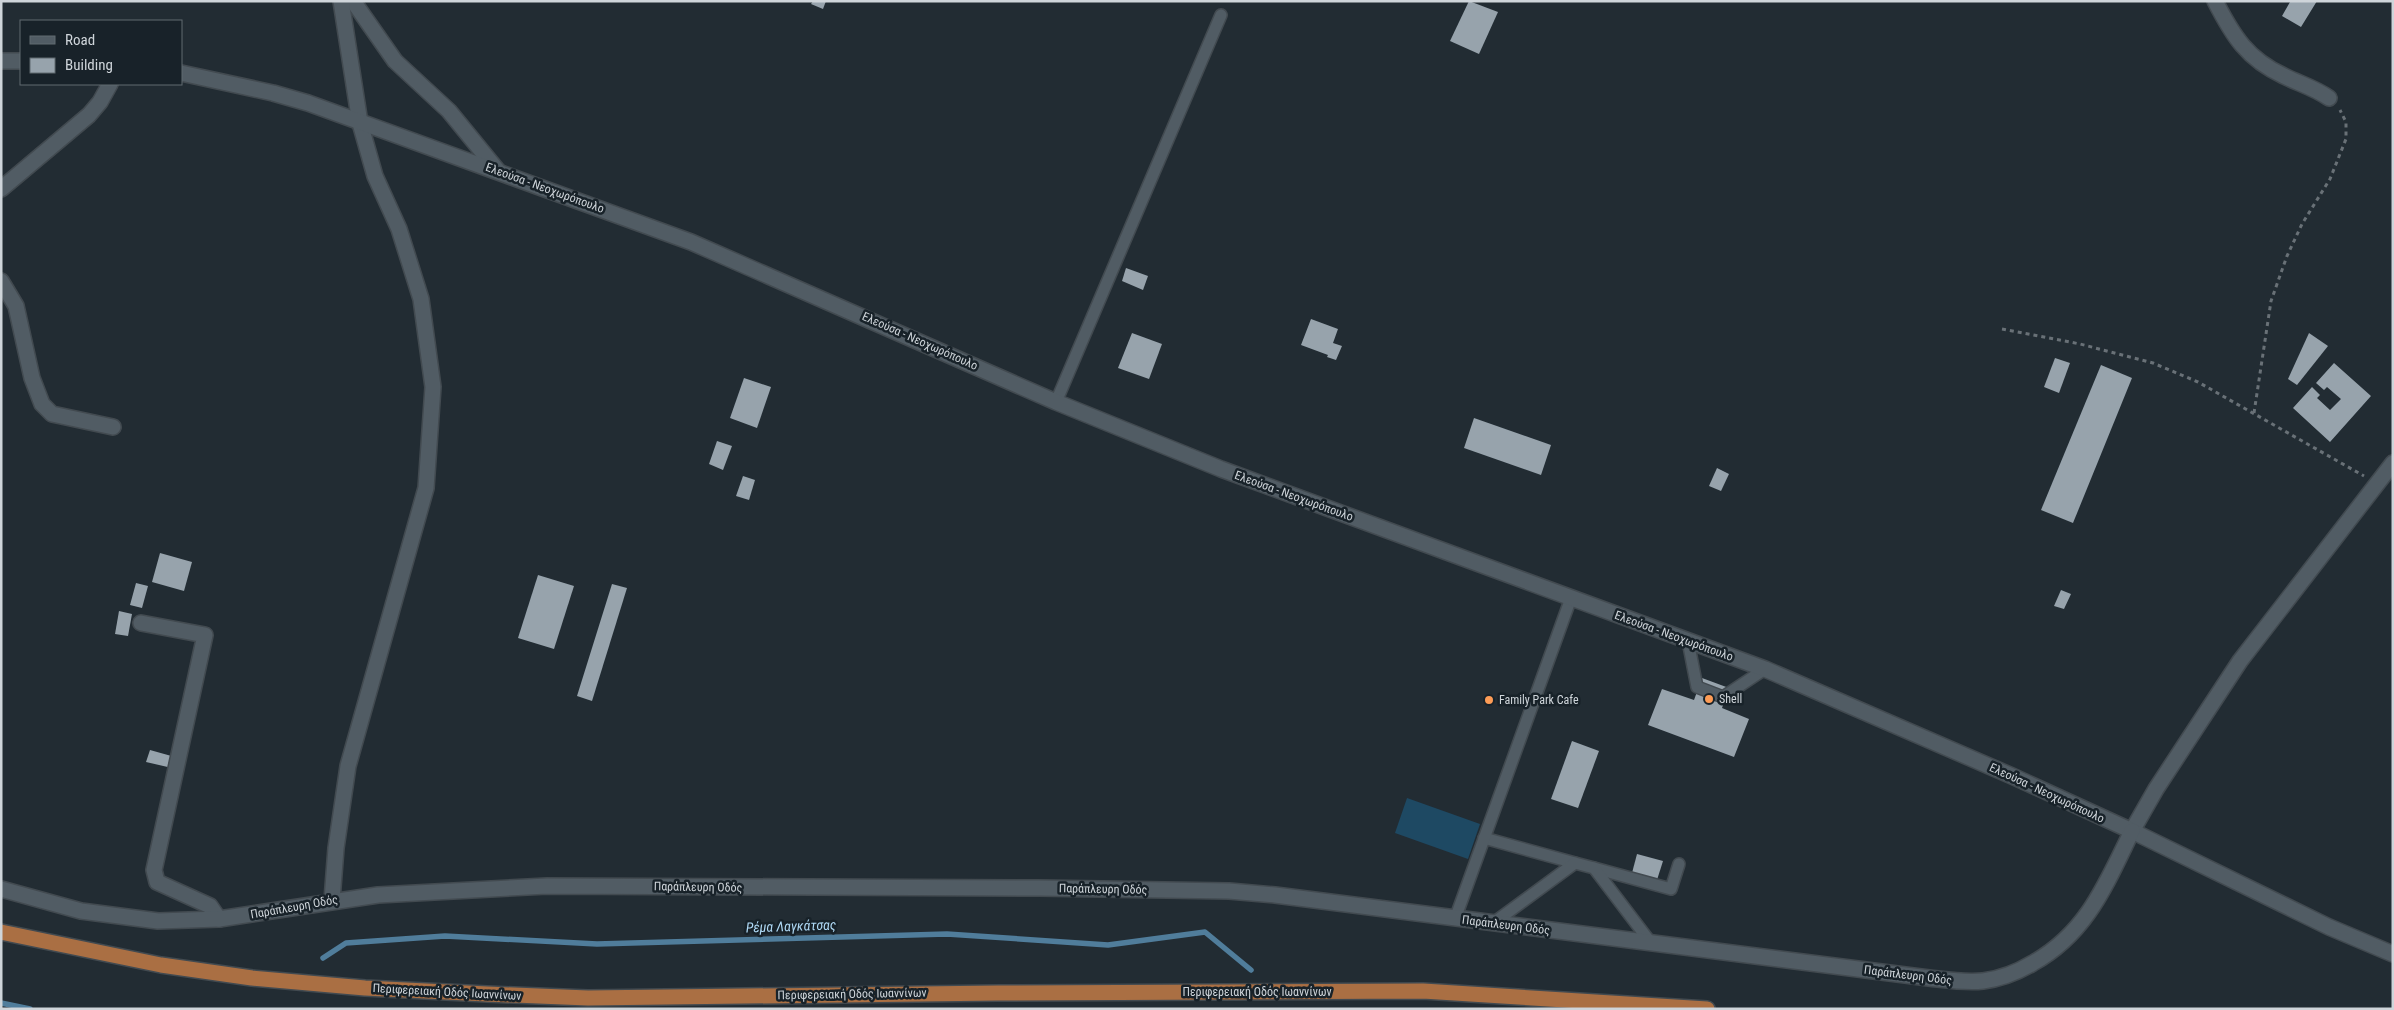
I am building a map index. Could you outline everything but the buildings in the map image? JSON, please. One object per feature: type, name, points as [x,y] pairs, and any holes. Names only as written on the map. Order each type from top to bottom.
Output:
[{"type":"highway","name":"Περιφερειακή Οδός Ιωαννίνων","points":[[1,932],[161,965],[243,976],[365,988],[486,994],[588,998],[998,993],[1423,991],[1707,1009]]},
{"type":"street","points":[[332,900],[336,848],[348,766],[426,488],[433,387],[422,299],[398,229],[375,176],[360,122],[341,1]]},
{"type":"street","points":[[353,1],[395,62],[449,111],[498,171]]},
{"type":"street","points":[[2215,1],[2232,34],[2251,56],[2275,72],[2310,86],[2329,98]]},
{"type":"street","points":[[1,60],[20,61]]},
{"type":"street","name":"Ελεούσα - Νεοχωρόπουλο","points":[[182,73],[273,93],[498,171],[691,242],[1056,402],[1221,469],[1765,669],[2012,776],[2132,831],[2301,914],[2393,954]]},
{"type":"street","points":[[1,189],[88,115],[100,102],[109,85]]},
{"type":"street","points":[[1,281],[16,306],[32,378],[39,398],[47,410],[58,416],[113,426]]},
{"type":"street","name":"Παράπλευρη Οδός","points":[[1,889],[49,904],[108,916],[158,921],[219,919],[332,900],[448,890],[547,886],[1087,889],[1275,895],[1946,980],[1976,982],[1992,980],[2025,968],[2067,940],[2092,908],[2156,789],[2235,668],[2393,462]]},
{"type":"street","points":[[141,623],[205,635],[154,870],[157,882],[210,906],[219,919]]},
{"type":"lane","points":[[1056,402],[1221,15]]},
{"type":"lane","points":[[1455,919],[1572,598]]},
{"type":"lane","points":[[1688,641],[1697,687],[1723,697],[1765,669]]},
{"type":"lane","points":[[1484,838],[1671,889],[1679,864]]},
{"type":"lane","points":[[1492,924],[1575,863]]},
{"type":"lane","points":[[1594,868],[1651,943]]},
{"type":"path","points":[[2254,413],[2271,301],[2287,256],[2302,224],[2330,179],[2346,138],[2346,122],[2340,110],[2329,98]]},
{"type":"path","points":[[2002,329],[2080,344],[2153,363],[2198,382],[2377,484]]},
{"type":"shaded area","points":[[1407,798],[1480,824],[1468,859],[1395,833]]},
{"type":"waterway","name":"Ρέμα Λαγκάτσας","points":[[323,958],[346,943],[445,936],[597,944],[947,934],[1108,945],[1205,932],[1251,970]]},
{"type":"waterway","name":"Ρέμα Λαγκάτσας","points":[[1,1003],[30,1009]]},
{"type":"place","name":"Shell","points":[[1709,699]]},
{"type":"place","name":"Family Park Cafe","points":[[1489,700]]}]
